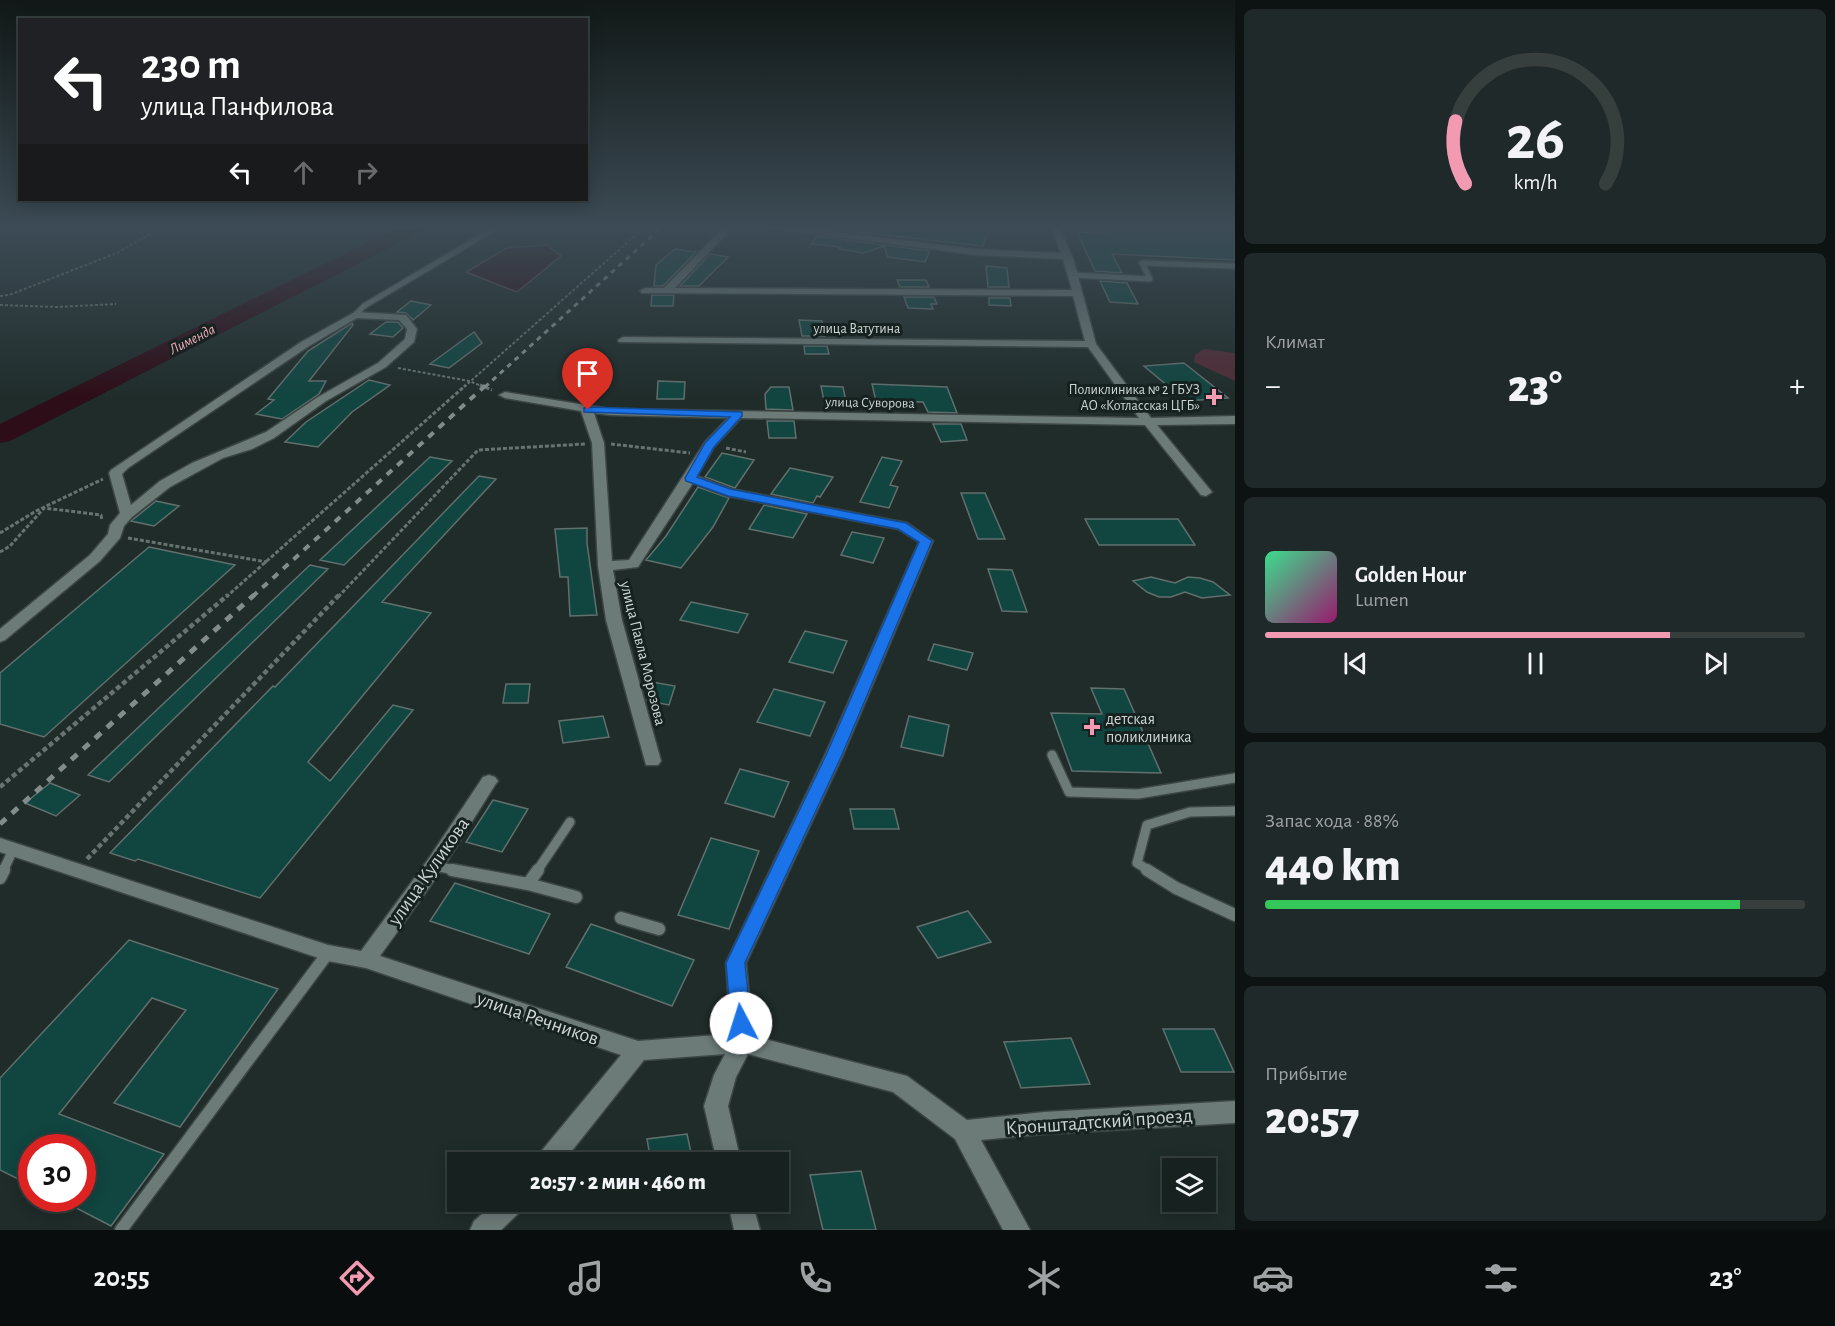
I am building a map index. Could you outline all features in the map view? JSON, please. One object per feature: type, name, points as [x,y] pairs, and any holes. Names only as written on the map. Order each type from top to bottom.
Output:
[{"type":"street","points":[[666,292],[674,283]]},
{"type":"street","points":[[1075,283],[1090,344],[1148,422],[1206,492]]},
{"type":"street","points":[[645,291],[1078,293]]},
{"type":"street","points":[[0,637],[95,558],[127,514],[165,484],[195,466],[270,435],[322,399],[382,365],[410,340],[412,329],[408,322],[402,317],[355,315],[226,395],[115,473],[127,514]]},
{"type":"street","name":"улица Ватутина","points":[[623,340],[1090,344]]},
{"type":"street","name":"улица Суворова","points":[[505,395],[588,410],[1148,422],[1235,420]]},
{"type":"street","name":"улица Павла Морозова","points":[[588,410],[598,444],[605,566],[616,630],[652,761]]},
{"type":"street","points":[[605,566],[633,564],[709,445],[738,414]]},
{"type":"street","points":[[690,478],[728,492],[902,526],[926,541],[834,755],[736,963],[742,1043],[725,1075],[716,1106],[727,1152]]},
{"type":"street","name":"улица Куликова","points":[[366,960],[434,866],[489,781]]},
{"type":"street","name":"улица Речников","points":[[4,853],[76,869],[328,953],[366,960],[638,1052],[742,1043],[899,1083],[963,1131],[1017,1230]]},
{"type":"street","points":[[556,1152],[638,1052]]},
{"type":"street","name":"Кронштадтский проезд","points":[[963,1131],[1044,1123],[1235,1112]]},
{"type":"street","points":[[483,1230],[502,1212]]},
{"type":"street","points":[[742,1212],[747,1230]]},
{"type":"lane","points":[[355,315],[364,306],[402,283]]},
{"type":"lane","points":[[1052,755],[1069,792],[1138,794],[1235,778]]},
{"type":"lane","points":[[1235,811],[1208,809],[1174,813],[1147,825],[1137,863],[1176,888],[1235,915]]},
{"type":"lane","points":[[528,884],[570,822]]},
{"type":"lane","points":[[0,878],[4,853]]},
{"type":"lane","points":[[434,866],[528,884],[576,897]]},
{"type":"lane","points":[[621,918],[659,929]]},
{"type":"lane","points":[[121,1230],[328,953]]},
{"type":"path","points":[[0,296],[9,295],[39,283]]},
{"type":"path","points":[[0,787],[267,562],[581,283]]},
{"type":"path","points":[[0,305],[57,307],[116,304]]},
{"type":"path","points":[[382,365],[470,381],[505,395]]},
{"type":"path","points":[[76,869],[468,460]]},
{"type":"path","points":[[0,533],[44,508],[115,473]]},
{"type":"path","points":[[44,508],[101,515],[111,539],[267,562]]},
{"type":"path","points":[[0,552],[10,546],[44,508]]},
{"type":"shaded area","points":[[495,283],[528,283],[517,292]]},
{"type":"shaded area","points":[[1204,349],[1235,353],[1235,381],[1194,362],[1195,355]]},
{"type":"building","points":[[654,283],[666,283],[663,286],[654,286]]},
{"type":"building","points":[[682,283],[702,283],[699,286],[680,286]]},
{"type":"building","points":[[898,283],[927,283],[929,287],[900,287]]},
{"type":"building","points":[[988,283],[1009,283],[1009,287],[988,287]]},
{"type":"building","points":[[1101,283],[1127,283],[1138,304],[1110,302]]},
{"type":"building","points":[[652,295],[674,295],[673,306],[651,306]]},
{"type":"building","points":[[904,297],[934,297],[937,304],[931,304],[933,309],[908,308]]},
{"type":"building","points":[[989,298],[1010,298],[1011,306],[989,305]]},
{"type":"building","points":[[411,301],[431,305],[413,320],[406,313],[397,312]]},
{"type":"building","points":[[799,320],[822,321],[825,336],[802,336]]},
{"type":"building","points":[[386,322],[398,322],[403,328],[393,337],[370,334]]},
{"type":"building","points":[[352,323],[353,325],[309,381],[326,381],[319,394],[282,419],[256,414],[274,400],[268,399],[308,351]]},
{"type":"building","points":[[474,332],[482,343],[449,368],[430,364]]},
{"type":"building","points":[[804,346],[827,346],[829,354],[805,354]]},
{"type":"building","points":[[1184,363],[1228,398],[1186,401],[1144,366]]},
{"type":"building","points":[[369,380],[390,385],[352,412],[318,447],[285,442],[306,422]]},
{"type":"building","points":[[658,381],[685,382],[684,399],[657,399]]},
{"type":"building","points":[[872,384],[947,387],[957,413],[928,412],[923,402],[876,401]]},
{"type":"building","points":[[821,386],[843,387],[846,402],[824,401]]},
{"type":"building","points":[[771,387],[789,387],[793,410],[766,409],[765,394]]},
{"type":"building","points":[[767,421],[794,421],[796,438],[769,438]]},
{"type":"building","points":[[933,424],[961,424],[967,440],[941,442]]},
{"type":"building","points":[[722,453],[754,460],[735,488],[705,477]]},
{"type":"building","points":[[430,457],[452,461],[344,565],[320,560]]},
{"type":"building","points":[[882,457],[902,461],[890,485],[898,487],[889,508],[860,502]]},
{"type":"building","points":[[790,468],[833,477],[820,497],[817,496],[813,503],[771,494]]},
{"type":"building","points":[[479,476],[496,479],[382,602],[431,613],[308,762],[330,781],[393,705],[413,710],[260,898],[138,859],[135,861],[110,853],[273,686],[275,687]]},
{"type":"building","points":[[698,487],[729,498],[713,527],[681,568],[646,560],[666,536]]},
{"type":"building","points":[[961,493],[985,493],[1005,539],[978,539]]},
{"type":"building","points":[[156,501],[179,506],[154,526],[131,521]]},
{"type":"building","points":[[764,505],[807,514],[793,538],[749,529]]},
{"type":"building","points":[[1085,519],[1178,519],[1195,545],[1099,545]]},
{"type":"building","points":[[587,528],[597,615],[570,616],[568,577],[560,577],[555,529]]},
{"type":"building","points":[[852,532],[884,538],[873,563],[841,555]]},
{"type":"building","points":[[149,547],[235,565],[44,737],[0,724],[0,673]]},
{"type":"building","points":[[310,565],[328,569],[109,782],[88,775]]},
{"type":"building","points":[[988,569],[1012,570],[1027,612],[1002,611]]},
{"type":"building","points":[[1151,577],[1175,583],[1188,577],[1200,578],[1213,582],[1230,595],[1202,598],[1185,592],[1171,597],[1159,597],[1147,592],[1133,581]]},
{"type":"building","points":[[691,602],[748,614],[738,633],[680,620]]},
{"type":"building","points":[[805,631],[847,641],[833,673],[789,662]]},
{"type":"building","points":[[934,644],[973,653],[967,670],[928,660]]},
{"type":"building","points":[[652,682],[675,686],[669,705],[647,701]]},
{"type":"building","points":[[506,684],[530,684],[528,703],[503,703]]},
{"type":"building","name":"детская поликлиника","points":[[1091,688],[1124,689],[1161,773],[1072,771],[1051,713],[1102,714]]},
{"type":"building","points":[[774,689],[825,702],[810,736],[757,722]]},
{"type":"building","points":[[603,716],[609,737],[563,743],[559,721]]},
{"type":"building","points":[[909,716],[949,725],[943,756],[901,747]]},
{"type":"building","points":[[740,769],[789,782],[774,817],[725,803]]},
{"type":"building","points":[[50,783],[80,795],[56,816],[25,803]]},
{"type":"building","points":[[493,800],[528,809],[502,852],[466,842]]},
{"type":"building","points":[[850,809],[894,809],[899,829],[854,829]]},
{"type":"building","points":[[711,838],[759,851],[729,929],[678,915]]},
{"type":"building","points":[[455,883],[550,914],[529,954],[430,921]]},
{"type":"building","points":[[968,911],[991,942],[938,958],[917,927]]},
{"type":"building","points":[[591,924],[694,960],[672,1006],[566,967]]},
{"type":"building","points":[[129,940],[278,989],[180,1127],[114,1103],[186,1010],[152,998],[59,1114],[164,1154],[111,1226],[84,1212],[96,1212],[96,1134],[18,1134],[18,1179],[0,1170],[0,1078]]},
{"type":"building","points":[[1163,1029],[1214,1029],[1234,1072],[1181,1072]]},
{"type":"building","points":[[1071,1038],[1090,1084],[1021,1088],[1004,1042]]},
{"type":"building","points":[[687,1134],[691,1152],[649,1152],[647,1139]]},
{"type":"building","points":[[861,1171],[876,1230],[823,1230],[810,1175]]},
{"type":"waterway","name":"Лименда","points":[[0,435],[302,283]]},
{"type":"railway","points":[[485,387],[600,283]]},
{"type":"railway","points":[[252,597],[486,385]]},
{"type":"railway","points":[[0,824],[254,595]]},
{"type":"place","name":"Поликлиника № 2 ГБУЗ АО «Котласская ЦГБ»","points":[[1214,397]]},
{"type":"place","name":"детская поликлиника","points":[[1092,727]]},
{"type":"route","points":[[588,410],[738,414],[709,445],[690,478],[728,492],[902,526],[926,541],[834,755],[736,963],[741,1023]]}]
